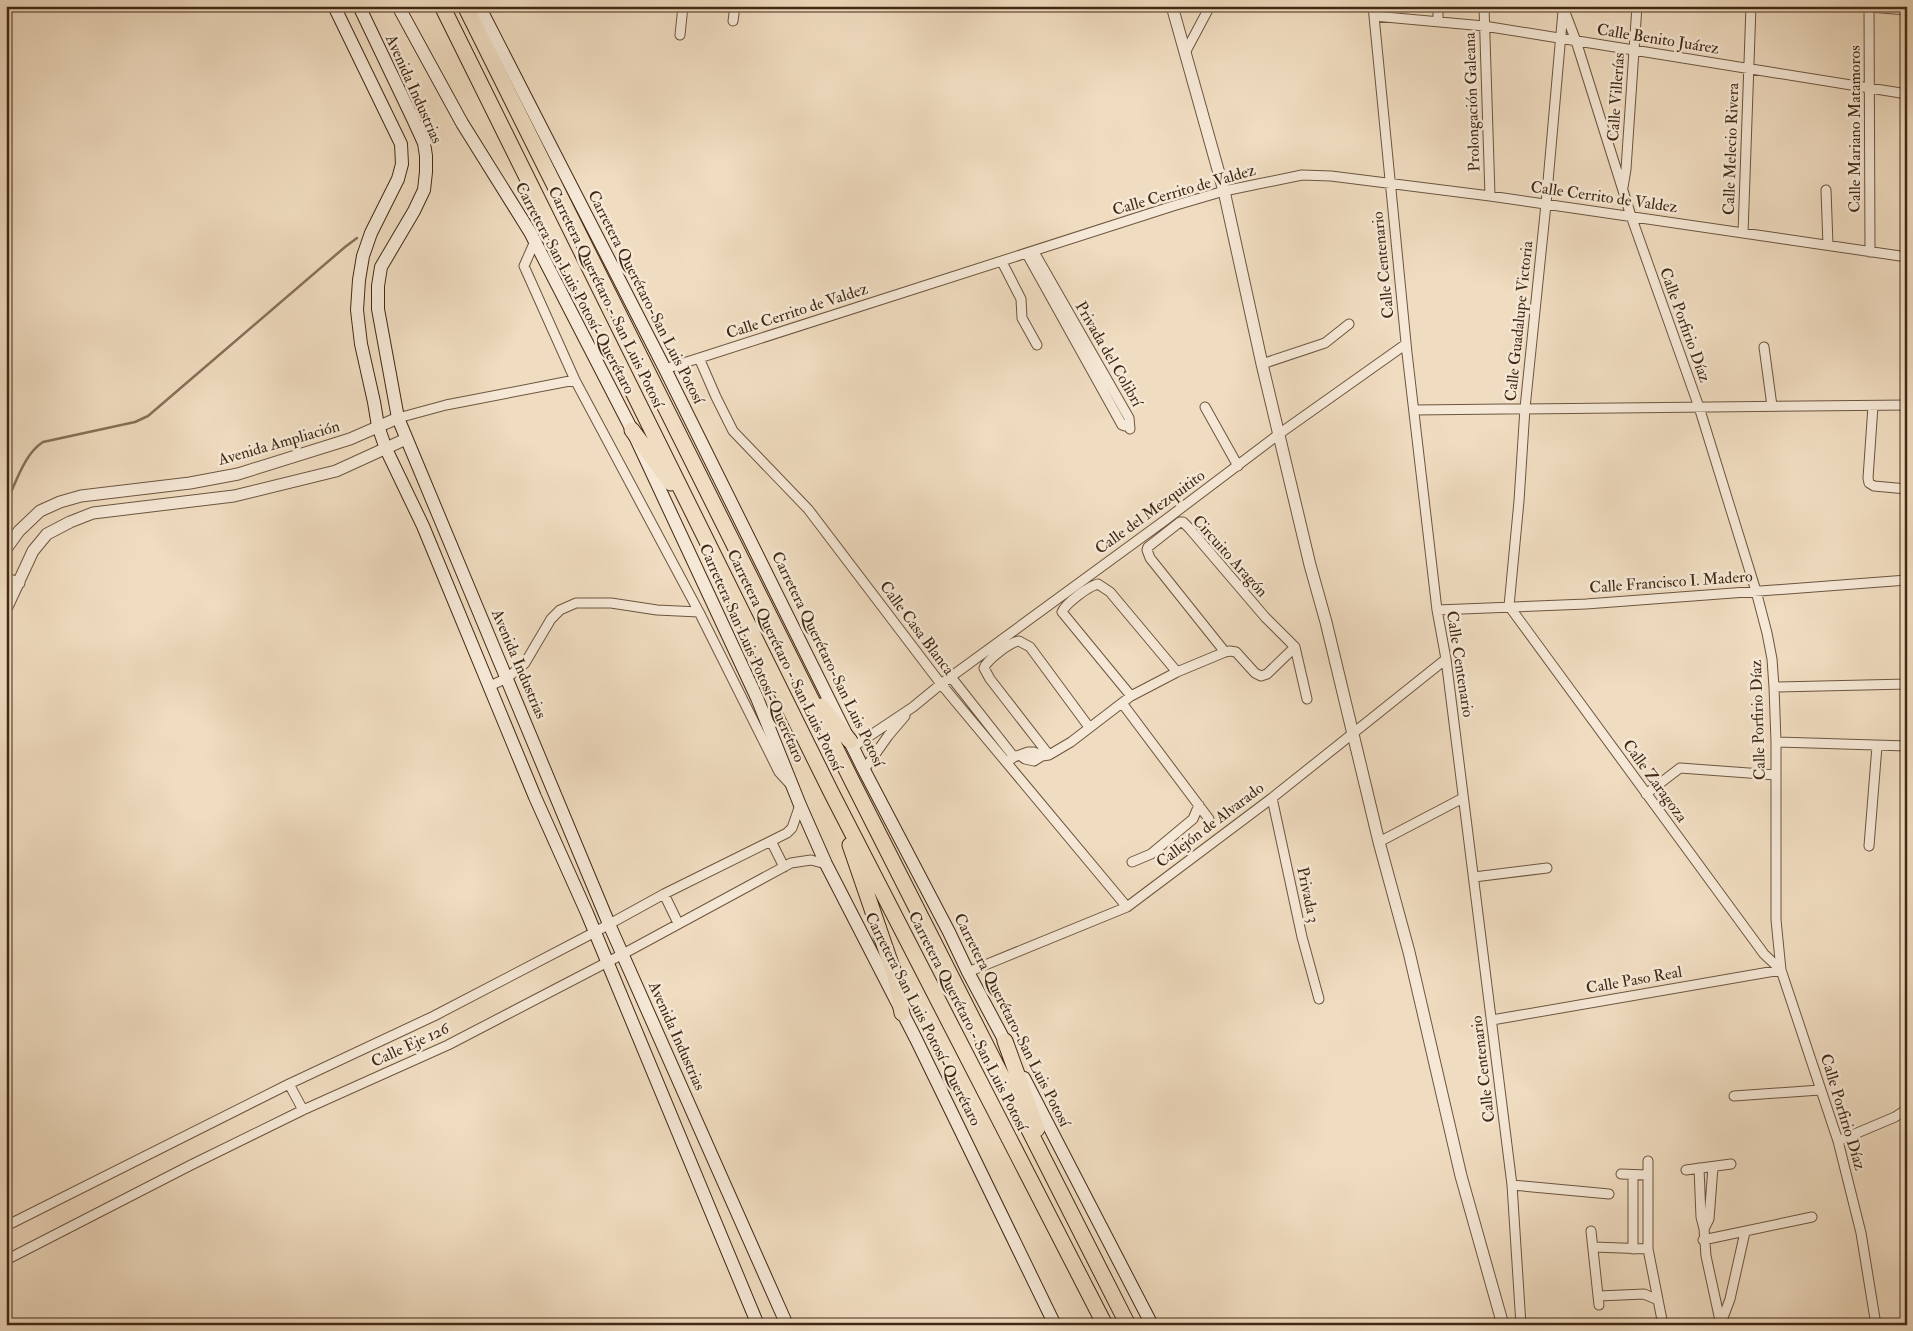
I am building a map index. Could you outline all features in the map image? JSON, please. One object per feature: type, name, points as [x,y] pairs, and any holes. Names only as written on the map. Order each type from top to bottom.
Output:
[{"type":"highway","name":"Carretera Querétaro - San Luis Potosí","points":[[442,6],[831,792],[1105,1325]]},
{"type":"highway","name":"Carretera Querétaro - San Luis Potosí","points":[[466,6],[804,685],[1128,1325]]},
{"type":"highway","points":[[632,430],[694,514]]},
{"type":"highway","points":[[804,685],[851,744]]},
{"type":"highway","points":[[831,792],[895,976],[902,1013]]},
{"type":"highway","points":[[1005,1040],[1059,1192]]},
{"type":"main road","name":"Avenida Industrias","points":[[334,6],[401,144],[402,164],[398,179],[371,233],[363,256],[358,280],[356,310],[378,426],[386,449],[423,526],[535,797],[595,932],[758,1325]]},
{"type":"main road","name":"Avenida Industrias","points":[[359,6],[417,127],[424,143],[426,156],[424,190],[381,268],[378,286],[378,309],[398,418],[609,924],[787,1325]]},
{"type":"main road","name":"Carretera San Luis Potosí-Querétaro","points":[[398,6],[462,123],[535,241],[632,430],[757,698],[826,864],[902,1013],[1055,1325]]},
{"type":"main road","name":"Carretera Querétaro-San Luis Potosí","points":[[479,6],[665,369],[864,770],[1152,1325]]},
{"type":"main road","points":[[707,1203],[728,1193]]},
{"type":"street","points":[[680,35],[683,6]]},
{"type":"street","points":[[732,21],[735,6]]},
{"type":"street","points":[[1172,6],[1224,191],[1262,364],[1310,565],[1354,732],[1380,842],[1410,952],[1461,1176],[1503,1325]]},
{"type":"street","points":[[1184,53],[1210,6]]},
{"type":"street","points":[[1438,6],[1438,21]]},
{"type":"street","name":"Prolongación Galeana","points":[[1484,6],[1490,196]]},
{"type":"street","name":"Calle Villerías","points":[[1622,190],[1626,169],[1637,6]]},
{"type":"street","name":"Calle Melecio Rivera","points":[[1743,233],[1751,6]]},
{"type":"street","points":[[1870,6],[1907,10]]},
{"type":"street","name":"Calle Mariano Matamoros","points":[[1870,6],[1870,252]]},
{"type":"street","name":"Calle Guadalupe Victoria","points":[[1509,606],[1519,501],[1525,408],[1546,204],[1563,7]]},
{"type":"street","name":"Calle Porfirio Díaz","points":[[1563,7],[1576,41],[1622,190],[1699,407],[1756,590],[1770,651],[1774,687],[1776,742],[1776,920],[1781,970],[1838,1141],[1861,1233],[1876,1325]]},
{"type":"street","name":"Calle Benito Juárez","points":[[1374,11],[1634,49],[1907,94]]},
{"type":"street","name":"Calle Centenario","points":[[1374,11],[1406,344],[1436,610],[1446,659],[1512,1185],[1521,1325]]},
{"type":"street","name":"Calle Cerrito de Valdez","points":[[665,369],[1173,206],[1224,191],[1302,175],[1331,176],[1490,196],[1907,257]]},
{"type":"street","points":[[1826,190],[1828,245]]},
{"type":"street","points":[[535,241],[524,266],[574,380],[699,612],[779,772],[793,788]]},
{"type":"street","name":"Privada del Colibrí","points":[[1030,253],[1112,399],[1122,425],[1129,427]]},
{"type":"street","points":[[1002,262],[1021,299],[1022,318],[1037,345]]},
{"type":"street","points":[[1262,364],[1326,343],[1349,324]]},
{"type":"street","name":"Calle del Mezquitito","points":[[851,744],[913,706],[1279,434],[1406,344]]},
{"type":"street","points":[[1764,347],[1772,406]]},
{"type":"street","name":"Calle Casa Blanca","points":[[699,358],[733,432],[808,508],[941,684],[1014,758],[1127,907]]},
{"type":"street","name":"Avenida Ampliación","points":[[6,549],[19,531],[40,511],[60,502],[81,496],[238,474],[350,439],[398,418],[446,405],[574,380]]},
{"type":"street","points":[[1414,410],[1907,405]]},
{"type":"street","points":[[1873,406],[1869,483],[1874,486],[1907,489]]},
{"type":"street","points":[[1205,407],[1238,466]]},
{"type":"street","points":[[6,609],[33,551],[47,534],[93,513],[234,496],[336,471],[406,439]]},
{"type":"street","name":"Circuito Aragón","points":[[1225,652],[1150,558],[1147,550],[1148,547],[1180,522],[1183,522],[1189,528],[1265,617],[1295,647]]},
{"type":"street","points":[[6,579],[19,583]]},
{"type":"street","name":"Calle Francisco I. Madero","points":[[1436,610],[1586,604],[1907,580]]},
{"type":"street","points":[[1131,696],[1062,612],[1066,606],[1092,586],[1098,584],[1110,592],[1177,672]]},
{"type":"street","points":[[490,686],[507,678],[525,663],[551,619],[560,610],[576,602],[610,603],[657,610],[699,612]]},
{"type":"street","name":"Calle Zaragoza","points":[[1509,606],[1764,954],[1781,970]]},
{"type":"street","points":[[1046,755],[984,668],[987,662],[1013,642],[1019,641],[1030,647],[1089,727]]},
{"type":"street","points":[[951,677],[1014,758],[1028,752],[1046,755],[1071,742],[1131,696],[1177,672],[1225,652],[1236,652],[1255,673],[1264,676],[1295,647]]},
{"type":"street","points":[[1295,647],[1307,699]]},
{"type":"street","name":"Callejón de Alvarado","points":[[968,972],[1127,907],[1272,798],[1446,659]]},
{"type":"street","points":[[1774,687],[1907,684]]},
{"type":"street","points":[[1122,703],[1209,819]]},
{"type":"street","name":"Calle del Mezquitito","points":[[864,770],[888,736],[913,706]]},
{"type":"street","points":[[1776,742],[1907,746]]},
{"type":"street","points":[[1869,846],[1877,746]]},
{"type":"street","points":[[1646,794],[1680,768],[1776,775]]},
{"type":"street","name":"Privada 3","points":[[1272,798],[1302,938],[1319,999]]},
{"type":"street","points":[[1380,842],[1463,798]]},
{"type":"street","name":"Calle Eje 126","points":[[6,1226],[289,1084],[434,1016],[664,894],[771,840],[792,828],[800,805]]},
{"type":"street","points":[[1132,862],[1151,854],[1193,819],[1199,805]]},
{"type":"street","points":[[771,840],[784,867]]},
{"type":"street","name":"Calle Eje 126","points":[[6,1260],[303,1110],[448,1045],[623,954],[791,863],[812,860],[826,864]]},
{"type":"street","points":[[1474,877],[1547,868]]},
{"type":"street","points":[[664,894],[678,924]]},
{"type":"street","name":"Calle Paso Real","points":[[1492,1020],[1781,970]]},
{"type":"street","points":[[289,1084],[303,1110]]},
{"type":"street","points":[[1734,1096],[1820,1090]]},
{"type":"street","points":[[1838,1141],[1895,1117],[1907,1109]]},
{"type":"street","points":[[1648,1161],[1648,1249],[1663,1325]]},
{"type":"street","points":[[1686,1170],[1731,1164]]},
{"type":"street","points":[[1704,1229],[1709,1219],[1712,1167]]},
{"type":"street","points":[[1699,1168],[1701,1216],[1704,1229],[1703,1240],[1721,1324]]},
{"type":"street","points":[[1621,1174],[1647,1174]]},
{"type":"street","points":[[1633,1175],[1634,1249]]},
{"type":"street","points":[[1512,1185],[1608,1194]]},
{"type":"street","points":[[1703,1240],[1812,1218]]},
{"type":"street","points":[[1592,1230],[1599,1300],[1644,1294],[1655,1286]]},
{"type":"street","points":[[1721,1324],[1730,1300],[1745,1232]]},
{"type":"street","points":[[1594,1247],[1648,1249]]},
{"type":"street","points":[[1644,1294],[1658,1300]]},
{"type":"waterway","points":[[6,503],[26,461],[36,447],[43,442],[135,422],[148,416],[357,238]]}]
